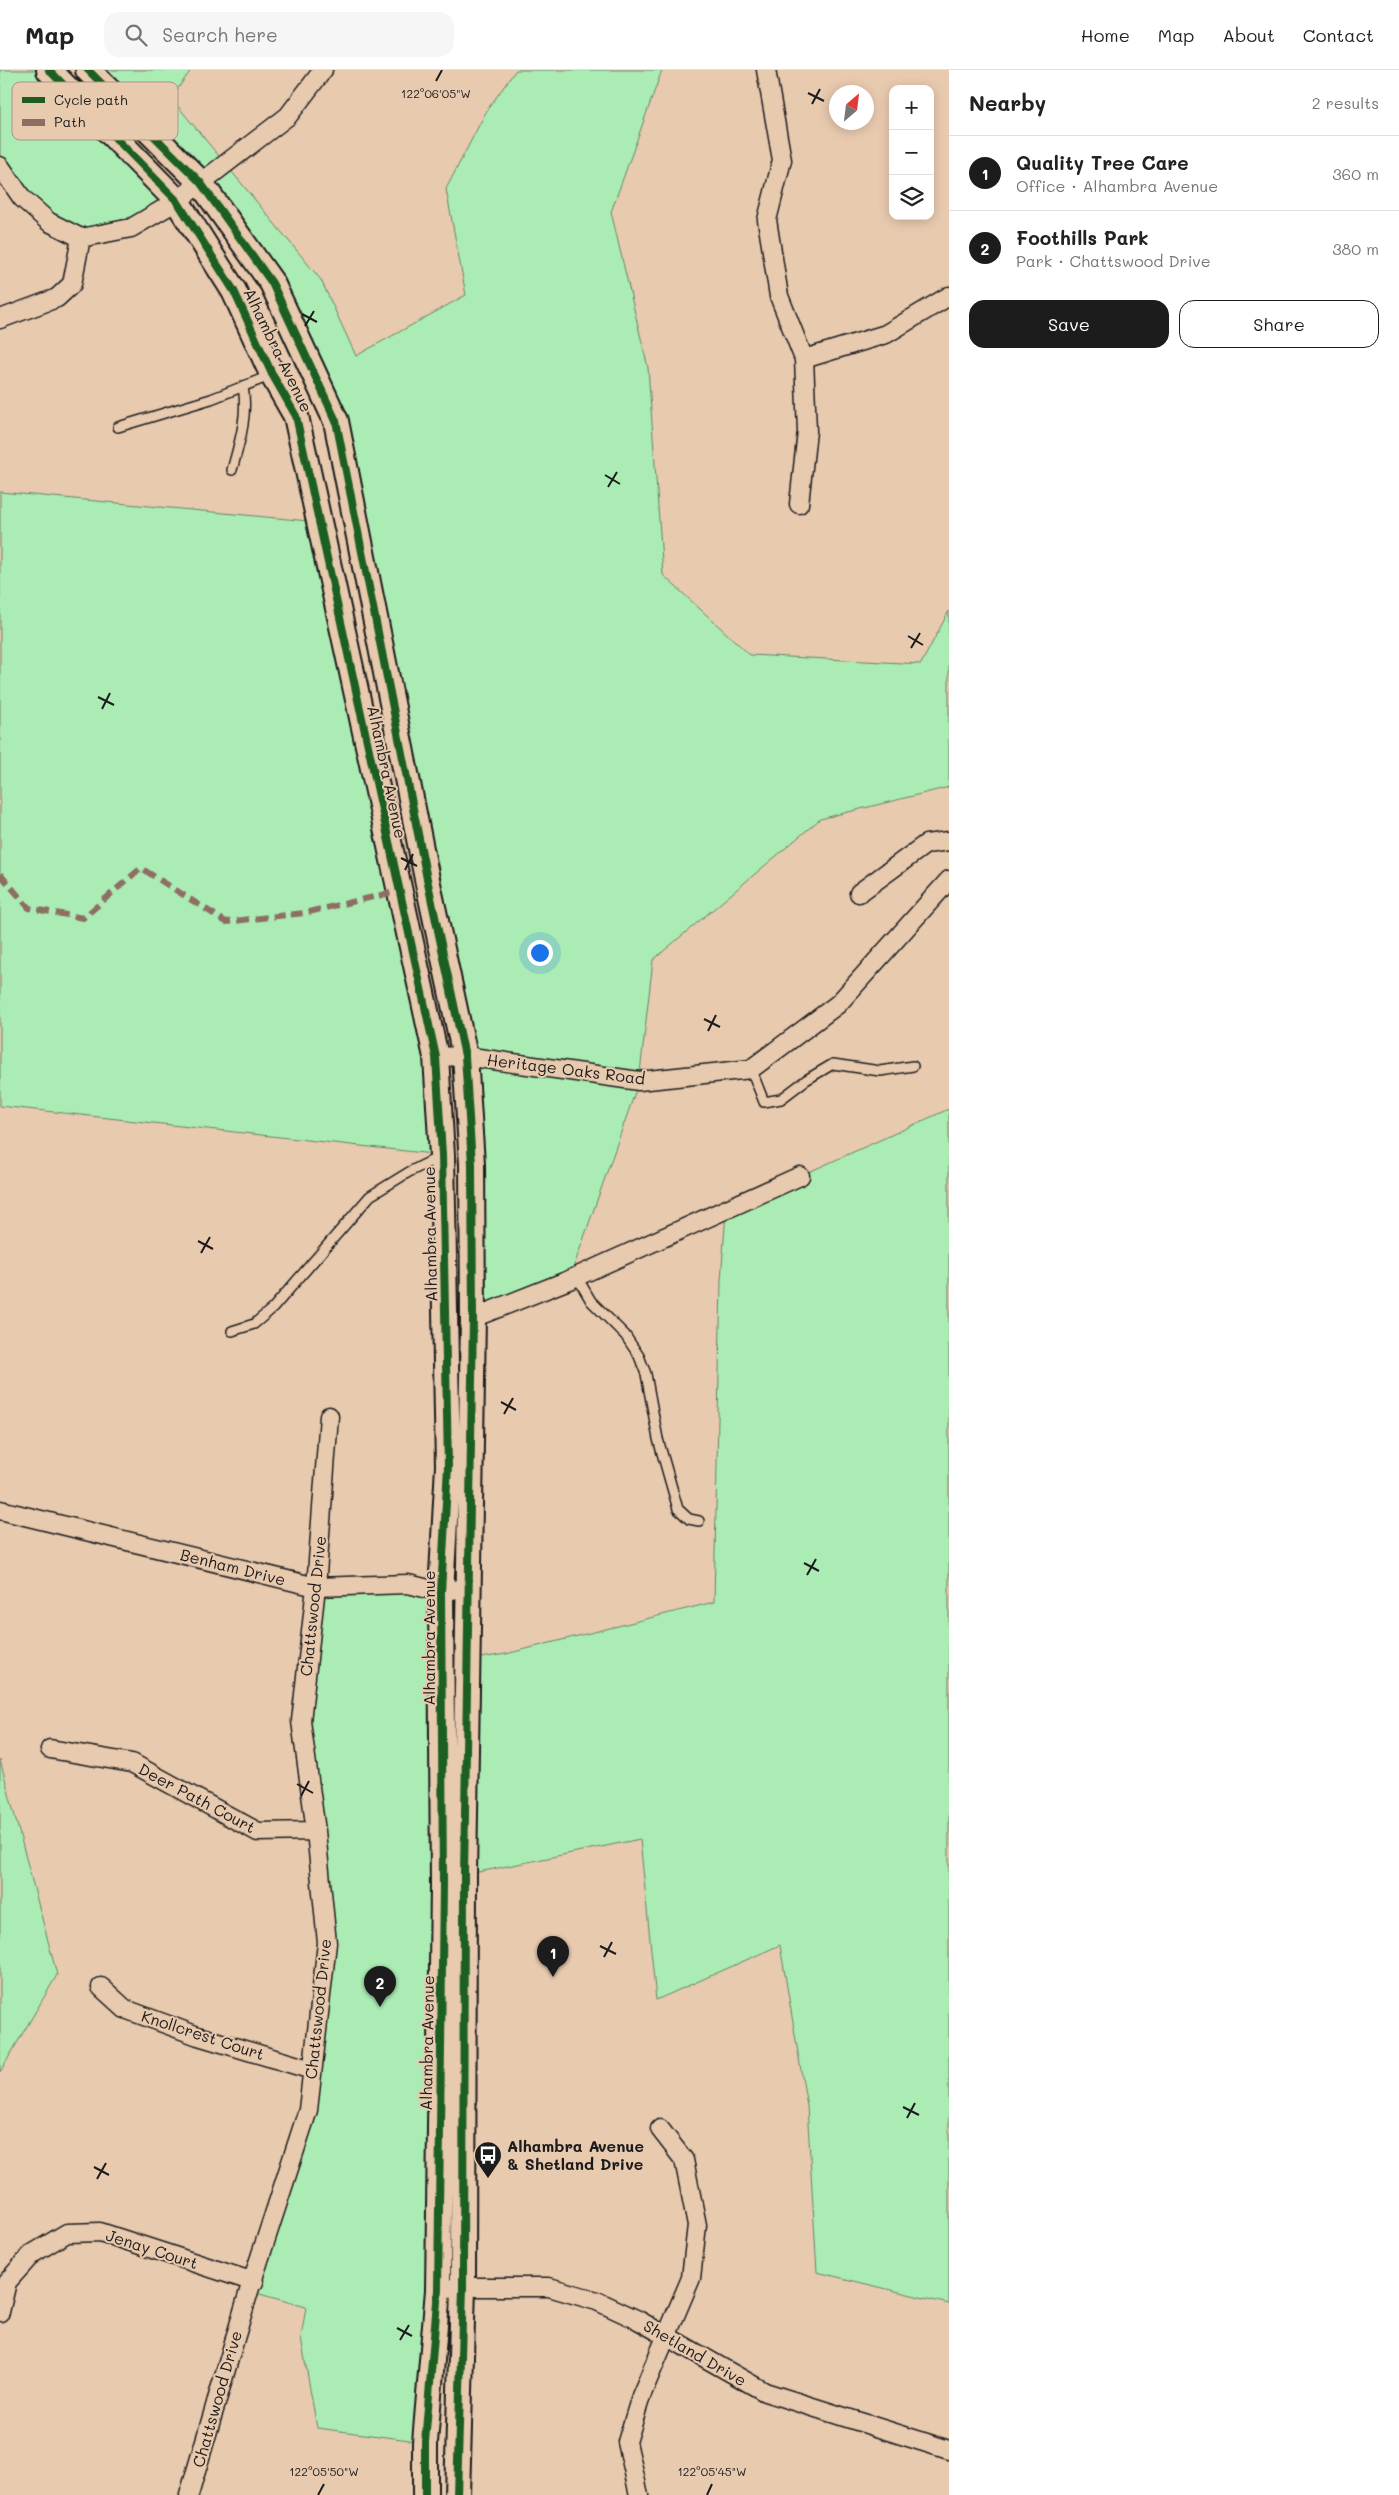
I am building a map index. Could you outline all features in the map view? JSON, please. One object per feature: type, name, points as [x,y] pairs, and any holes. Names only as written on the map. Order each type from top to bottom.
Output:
[{"type":"main road","name":"Alhambra Avenue","points":[[49,70],[61,82]]},
{"type":"main road","name":"Alhambra Avenue","points":[[88,70],[100,82]]},
{"type":"main road","name":"Alhambra Avenue","points":[[117,140],[177,201],[234,291],[272,374],[296,416],[436,1058],[442,1155],[448,1466],[442,1592],[443,1885],[438,2290],[425,2442],[425,2495]]},
{"type":"main road","name":"Alhambra Avenue","points":[[158,140],[200,182],[272,283],[336,422],[425,869],[465,1056],[472,1164],[473,1318],[464,1875],[463,2287],[458,2495]]},
{"type":"street","points":[[0,166],[28,204],[50,222],[82,238],[131,228],[177,201],[288,116],[323,70]]},
{"type":"street","points":[[766,70],[782,160],[767,220],[779,296],[804,359],[808,431],[799,504]]},
{"type":"street","points":[[0,319],[57,298],[72,284],[82,238]]},
{"type":"street","points":[[804,359],[886,334],[949,296]]},
{"type":"street","points":[[859,893],[926,844],[949,841]]},
{"type":"street","points":[[751,1069],[838,1004],[949,880]]},
{"type":"street","name":"Heritage Oaks Road","points":[[436,1058],[465,1056],[639,1081],[751,1069]]},
{"type":"street","points":[[473,1318],[577,1277],[800,1176]]},
{"type":"street","name":"Chattswood Drive","points":[[188,2495],[249,2291],[254,2282],[308,2110],[327,1943],[316,1831],[301,1721],[316,1587],[329,1416]]},
{"type":"street","name":"Benham Drive","points":[[0,1510],[316,1587],[408,1584],[442,1592],[470,1587]]},
{"type":"street","name":"Deer Path Court","points":[[50,1749],[132,1763],[258,1832],[316,1831]]},
{"type":"street","name":"Knollcrest Court","points":[[101,1987],[125,2009],[198,2036],[312,2070]]},
{"type":"street","points":[[639,2495],[627,2442],[642,2396],[691,2278],[697,2225],[684,2160],[660,2129]]},
{"type":"street","name":"Jenay Court","points":[[0,2312],[7,2282],[32,2254],[67,2233],[100,2232],[254,2282]]},
{"type":"street","name":"Shetland Drive","points":[[438,2290],[463,2287],[549,2287],[597,2301],[638,2320],[765,2392],[949,2450]]},
{"type":"lane","points":[[118,427],[211,399],[272,374]]},
{"type":"lane","points":[[232,470],[243,430],[246,403],[243,386]]},
{"type":"lane","points":[[751,1069],[764,1102],[781,1100],[806,1080],[833,1064],[880,1071],[913,1066]]},
{"type":"lane","points":[[232,1331],[254,1324],[273,1308],[370,1196],[409,1172],[442,1155]]},
{"type":"lane","points":[[577,1277],[591,1301],[625,1335],[640,1356],[646,1374],[658,1440],[678,1509],[689,1519],[699,1521]]},
{"type":"green space","points":[[0,70],[49,70],[61,82],[12,82],[12,140],[117,140],[177,201],[81,238],[49,222],[0,166]]},
{"type":"green space","points":[[88,70],[191,70],[178,88],[178,82],[98,82]]},
{"type":"green space","points":[[516,70],[662,70],[611,212],[648,368],[663,575],[750,655],[921,664],[949,611],[949,787],[820,819],[653,960],[639,1081],[569,1280],[473,1318],[465,1056],[336,421],[272,283],[148,140],[178,140],[178,106],[321,280],[356,356],[466,295],[446,189],[487,110]]},
{"type":"green space","points":[[0,492],[319,522],[399,891],[442,1155],[0,1106]]},
{"type":"green space","points":[[949,1109],[949,2304],[817,2272],[807,2106],[780,1945],[656,2000],[640,1839],[464,1875],[468,1660],[506,1654],[714,1602],[721,1281],[726,1212],[800,1176]]},
{"type":"green space","points":[[316,1587],[441,1592],[425,2442],[317,2428],[301,2338],[306,2307],[249,2291],[308,2110],[327,1943],[301,1721]]},
{"type":"green space","points":[[0,1760],[57,1975],[0,2072]]},
{"type":"marked path","points":[[0,874],[29,908],[83,918],[141,868],[226,922],[304,913],[399,891]]},
{"type":"cycle path","points":[[49,70],[61,82]]},
{"type":"cycle path","points":[[88,70],[100,82]]},
{"type":"cycle path","points":[[117,140],[177,201],[234,291],[272,374],[296,416],[436,1057],[442,1155],[448,1466],[441,1592],[443,1885],[438,2290],[425,2442],[425,2495]]},
{"type":"cycle path","points":[[158,140],[200,182],[272,283],[336,421],[427,879],[465,1056],[472,1164],[473,1318],[464,1875],[463,2287],[457,2495]]},
{"type":"place","name":"Quality Tree Care","points":[[553,1977]]},
{"type":"place","name":"Foothills Park","points":[[380,2007]]},
{"type":"place","name":"Alhambra Avenue & Shetland Drive","points":[[488,2179]]}]
